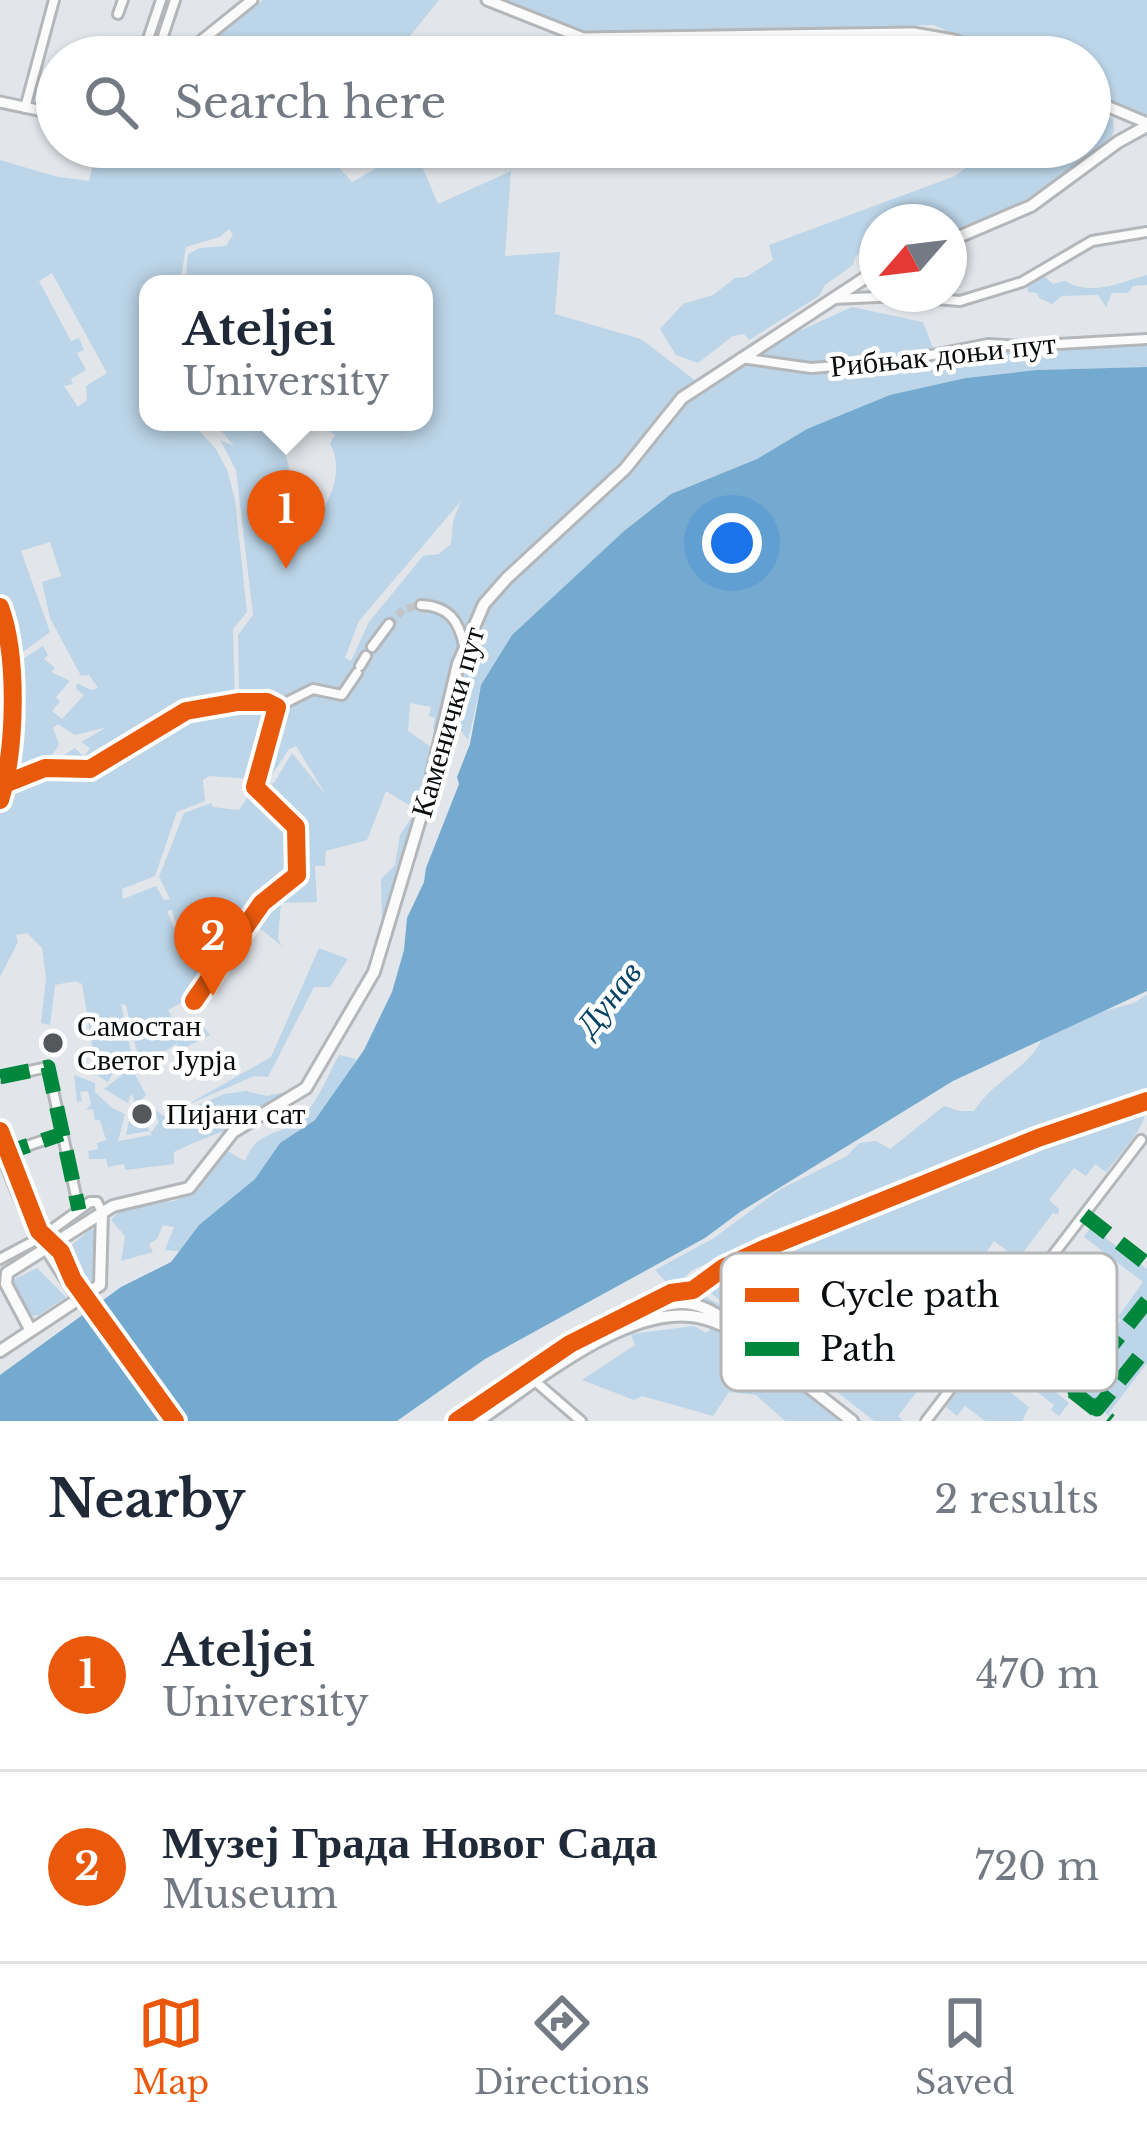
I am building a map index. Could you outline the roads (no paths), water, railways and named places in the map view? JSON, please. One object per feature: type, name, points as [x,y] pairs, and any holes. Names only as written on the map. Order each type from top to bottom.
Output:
[{"type":"main road","points":[[1111,147],[1147,125]]},
{"type":"main road","points":[[967,233],[1031,206],[1082,168]]},
{"type":"main road","name":"Каменички пут","points":[[3,1275],[38,1245],[102,1212],[131,1200],[189,1188],[233,1132],[293,1100],[312,1081],[374,972],[427,796],[464,646],[478,614],[496,589],[626,470],[682,398],[859,281]]},
{"type":"main road","points":[[0,651],[6,702],[0,771]]},
{"type":"main road","points":[[1,1152],[38,1245],[169,1421]]},
{"type":"main road","points":[[0,1351],[100,1285],[102,1212]]},
{"type":"main road","points":[[61,1272],[57,1251],[68,1233]]},
{"type":"main road","points":[[20,1265],[40,1261],[61,1272]]},
{"type":"main road","points":[[3,1275],[30,1329]]},
{"type":"main road","points":[[478,1421],[645,1312],[680,1301],[710,1309],[721,1318]]},
{"type":"main road","points":[[617,1332],[669,1316],[721,1325]]},
{"type":"main road","points":[[814,1391],[852,1421]]},
{"type":"street","points":[[45,36],[54,0]]},
{"type":"street","points":[[118,14],[123,0]]},
{"type":"street","points":[[149,36],[161,0]]},
{"type":"street","points":[[163,36],[175,0]]},
{"type":"street","points":[[207,36],[251,0]]},
{"type":"street","points":[[487,0],[578,36]]},
{"type":"street","points":[[715,36],[931,36]]},
{"type":"street","points":[[25,110],[36,68]]},
{"type":"street","points":[[0,102],[36,111]]},
{"type":"street","points":[[1111,109],[1147,125]]},
{"type":"street","points":[[830,299],[900,296],[960,301],[1022,282],[1092,241],[1147,232]]},
{"type":"street","name":"Рибњак доњи пут","points":[[739,358],[811,368],[901,361],[988,344],[1147,339]]},
{"type":"street","points":[[421,605],[434,605],[452,615],[464,646]]},
{"type":"street","points":[[372,647],[389,624]]},
{"type":"street","points":[[277,707],[313,689],[342,694],[366,656]]},
{"type":"street","points":[[0,786],[45,768],[90,769],[186,712],[238,702],[268,702],[277,707]]},
{"type":"street","points":[[277,707],[255,787],[296,827],[298,866]]},
{"type":"street","points":[[194,1001],[262,903]]},
{"type":"street","points":[[0,1077],[48,1067],[79,1210]]},
{"type":"street","points":[[1,1152],[62,1134]]},
{"type":"street","points":[[1055,1253],[1141,1140]]},
{"type":"street","points":[[46,1234],[94,1201],[102,1212]]},
{"type":"street","points":[[0,1259],[38,1245]]},
{"type":"street","points":[[536,1382],[581,1421]]},
{"type":"street","points":[[926,1421],[949,1391]]},
{"type":"water","name":"Дунав","points":[[1147,367],[1147,991],[953,1081],[705,1238],[485,1359],[397,1421],[0,1421],[0,1375],[121,1287],[171,1262],[199,1225],[255,1179],[280,1143],[315,1120],[364,1050],[392,992],[407,918],[459,784],[481,685],[512,635],[624,531],[671,494],[890,395],[966,378],[1037,370]]},
{"type":"tunnel","points":[[389,624],[404,609],[421,605]]},
{"type":"tunnel","points":[[262,903],[294,880],[298,865]]},
{"type":"place","name":"Ateljei","points":[[286,569]]},
{"type":"place","name":"Музеј Града Новог Сада","points":[[213,996]]},
{"type":"place","name":"Самостан Светог Јурја","points":[[53,1043]]},
{"type":"place","name":"Пијани сат","points":[[142,1114]]}]
